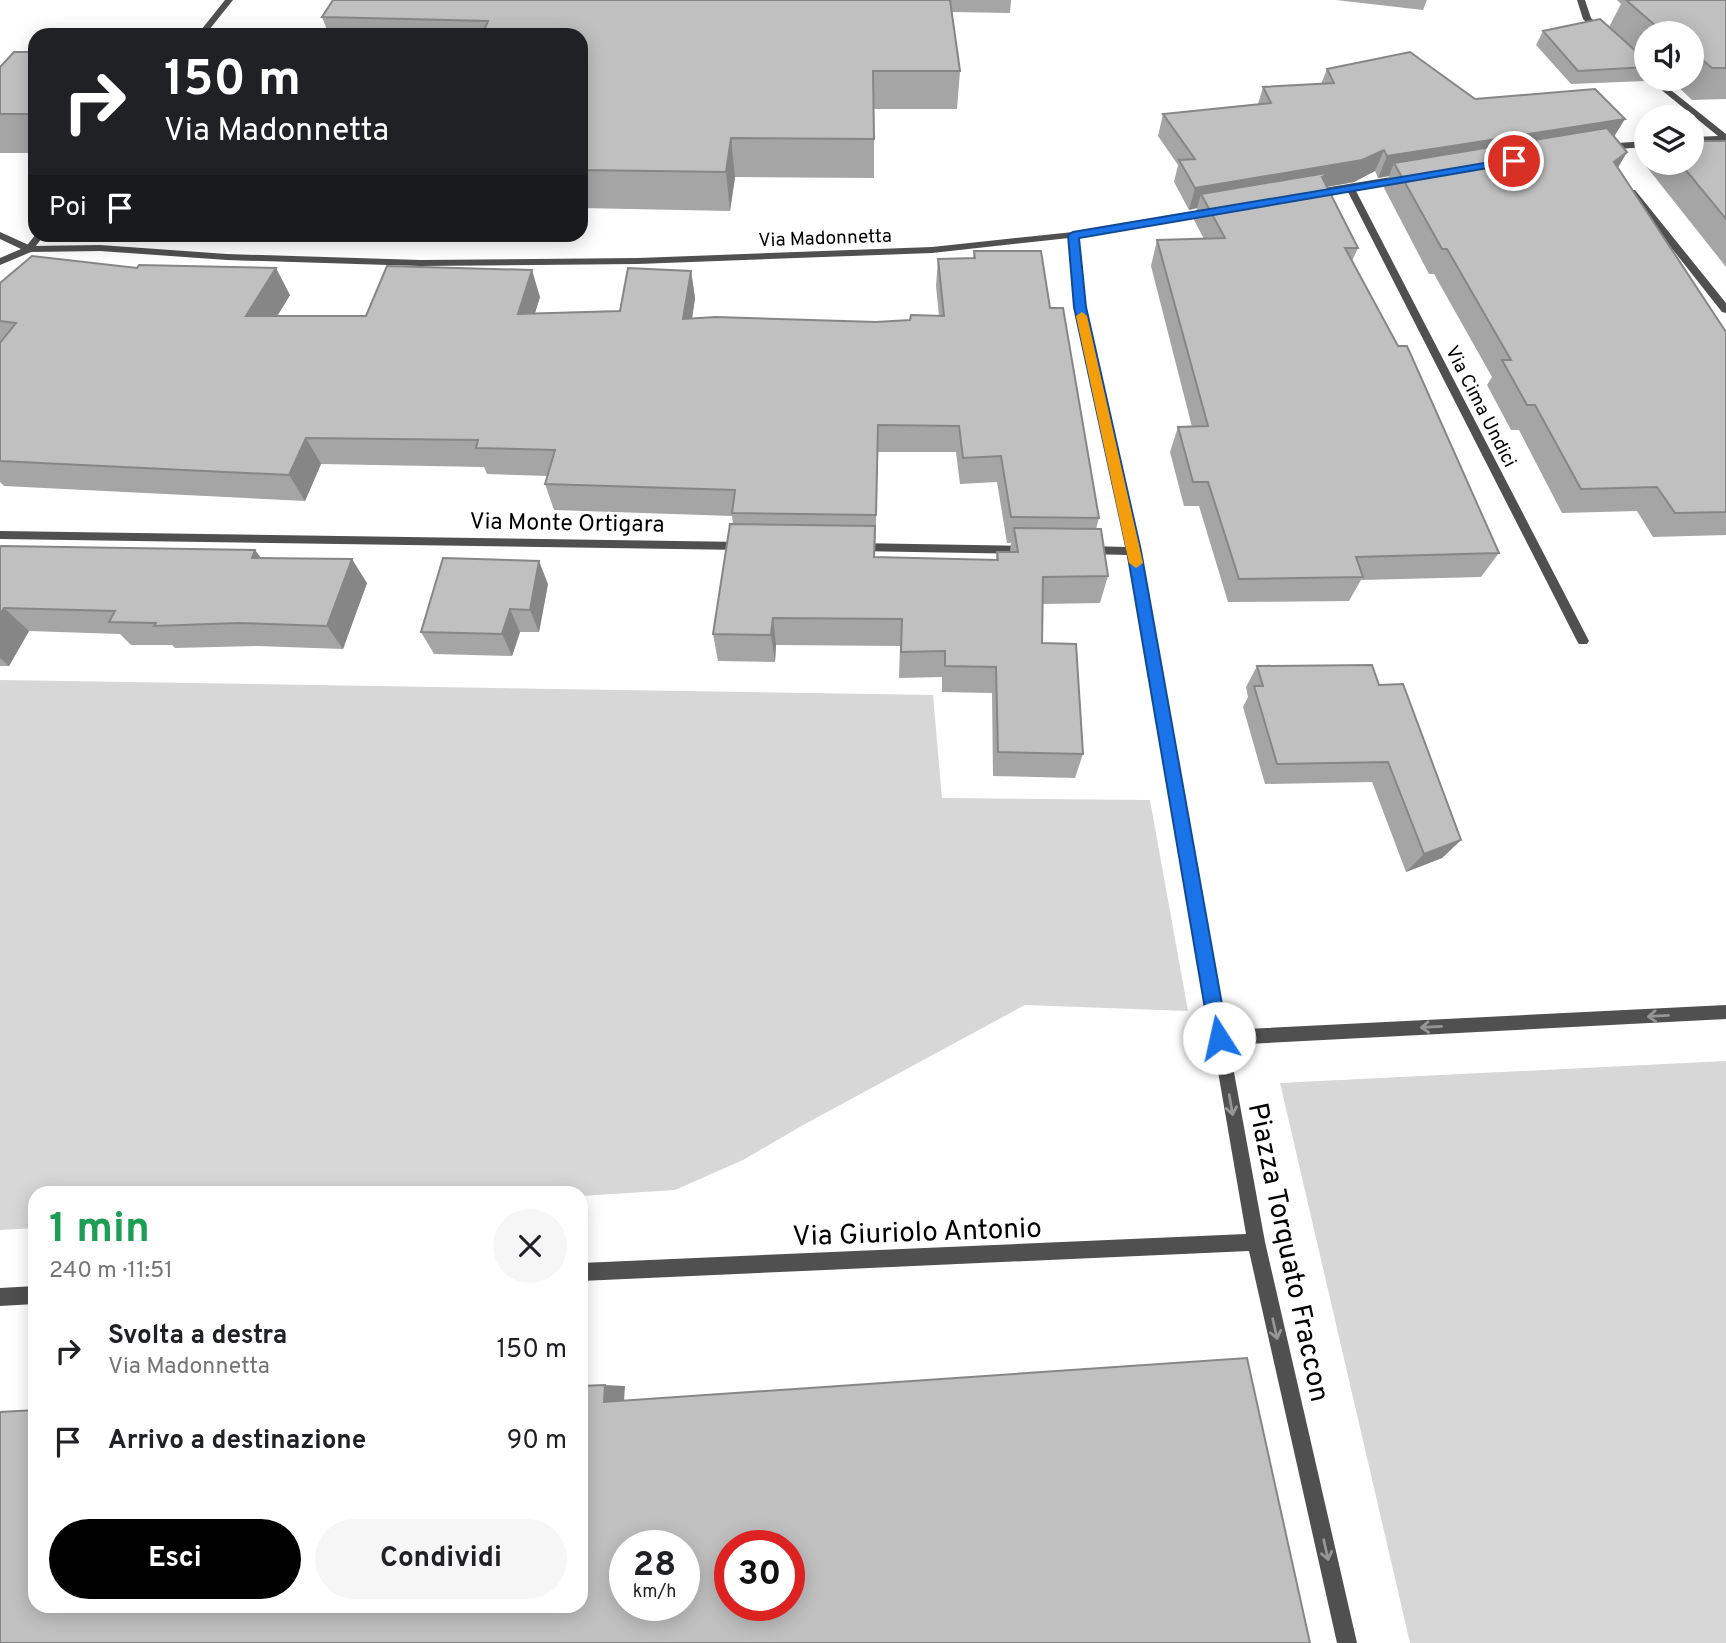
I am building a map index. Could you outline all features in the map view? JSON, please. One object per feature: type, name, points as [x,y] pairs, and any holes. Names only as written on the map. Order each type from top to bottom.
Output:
[{"type":"street","points":[[207,28],[229,0]]},
{"type":"street","points":[[1581,0],[1587,19],[1606,38]]},
{"type":"street","points":[[1667,91],[1726,138]]},
{"type":"street","points":[[1704,139],[1726,138]]},
{"type":"street","points":[[1607,161],[1596,148],[1634,145]]},
{"type":"street","points":[[1296,196],[1418,176]]},
{"type":"street","points":[[1624,183],[1726,310]]},
{"type":"street","name":"Via Cima Undici","points":[[1350,187],[1583,641]]},
{"type":"street","name":"Via Madonnetta","points":[[0,235],[29,249],[100,248],[227,257],[420,263],[638,261],[932,250],[1073,235],[1229,208]]},
{"type":"street","name":"Piazza Torquato Fraccon","points":[[1073,235],[1080,307],[1134,551],[1256,1242],[1347,1643]]},
{"type":"street","points":[[0,262],[29,249],[35,242]]},
{"type":"street","name":"Via Monte Ortigara","points":[[0,536],[761,546]]},
{"type":"street","points":[[844,547],[1037,550]]},
{"type":"street","points":[[1079,550],[1134,551]]},
{"type":"street","points":[[1219,1038],[1726,1012]]},
{"type":"street","name":"Via Giuriolo Antonio","points":[[588,1272],[1256,1242]]},
{"type":"street","points":[[0,1297],[28,1295]]},
{"type":"shaded area","points":[[0,680],[933,695],[942,798],[1150,800],[1188,1011],[1025,1005],[743,1160],[675,1190],[588,1196],[588,1186],[28,1186],[28,1228],[0,1230]]},
{"type":"shaded area","points":[[1726,1061],[1726,1643],[1410,1643],[1280,1083]]},
{"type":"building","points":[[333,0],[950,0],[960,71],[873,71],[874,139],[731,138],[726,172],[588,170],[588,28],[485,28],[488,21],[322,17]]},
{"type":"building","points":[[1626,0],[1726,0],[1726,68],[1712,68],[1704,61],[1704,21],[1650,21]]},
{"type":"building","points":[[1600,19],[1634,49],[1634,68],[1578,71],[1543,31]]},
{"type":"building","points":[[14,52],[28,52],[28,114],[0,114],[0,67]]},
{"type":"building","points":[[1410,52],[1475,99],[1595,89],[1625,119],[1387,156],[1384,150],[1362,160],[1195,188],[1179,160],[1195,159],[1163,114],[1271,103],[1263,87],[1334,83],[1327,69]]},
{"type":"building","points":[[1607,128],[1627,152],[1614,162],[1726,332],[1726,512],[1675,513],[1657,487],[1581,489],[1535,405],[1527,405],[1502,360],[1511,360],[1447,249],[1442,249],[1394,163]]},
{"type":"building","points":[[1704,141],[1726,141],[1726,219],[1690,175],[1704,175]]},
{"type":"building","points":[[1332,172],[1322,177],[1358,248],[1345,248],[1398,346],[1407,346],[1499,553],[1356,557],[1363,577],[1239,579],[1208,482],[1193,482],[1178,427],[1208,426],[1157,240],[1225,238],[1201,194]]},
{"type":"building","points":[[974,251],[1041,251],[1050,308],[1063,308],[1099,518],[1011,517],[1001,456],[963,458],[959,426],[878,425],[876,515],[732,513],[735,490],[545,484],[555,450],[476,448],[478,440],[306,438],[289,475],[0,461],[0,343],[16,323],[0,321],[0,283],[32,256],[137,268],[139,265],[276,268],[246,316],[366,316],[387,266],[532,270],[518,314],[620,311],[628,268],[691,271],[683,319],[716,317],[876,322],[910,320],[911,315],[944,316],[938,259],[975,258]]},
{"type":"building","points":[[730,524],[875,526],[874,557],[998,560],[997,552],[1018,552],[1014,528],[1101,529],[1108,576],[1043,577],[1042,643],[1076,644],[1083,754],[998,752],[996,667],[945,666],[945,651],[901,652],[902,619],[773,618],[771,635],[713,634]]},
{"type":"building","points":[[1,546],[255,550],[252,558],[352,559],[327,626],[239,623],[154,626],[156,623],[109,622],[115,611],[4,608],[0,614]]},
{"type":"building","points":[[443,558],[539,561],[530,610],[510,609],[502,634],[421,632]]},
{"type":"building","points":[[1372,665],[1379,685],[1403,684],[1461,840],[1424,854],[1388,762],[1277,764],[1254,686],[1263,686],[1257,666]]},
{"type":"building","points":[[1247,1358],[1310,1643],[0,1643],[0,1412],[28,1410],[28,1613],[588,1613],[588,1386],[605,1385],[604,1402]]},
{"type":"slow traffic","points":[[1082,316],[1136,563]]},
{"type":"route","points":[[1219,1038],[1134,551],[1080,307],[1073,235],[1514,161]]}]
